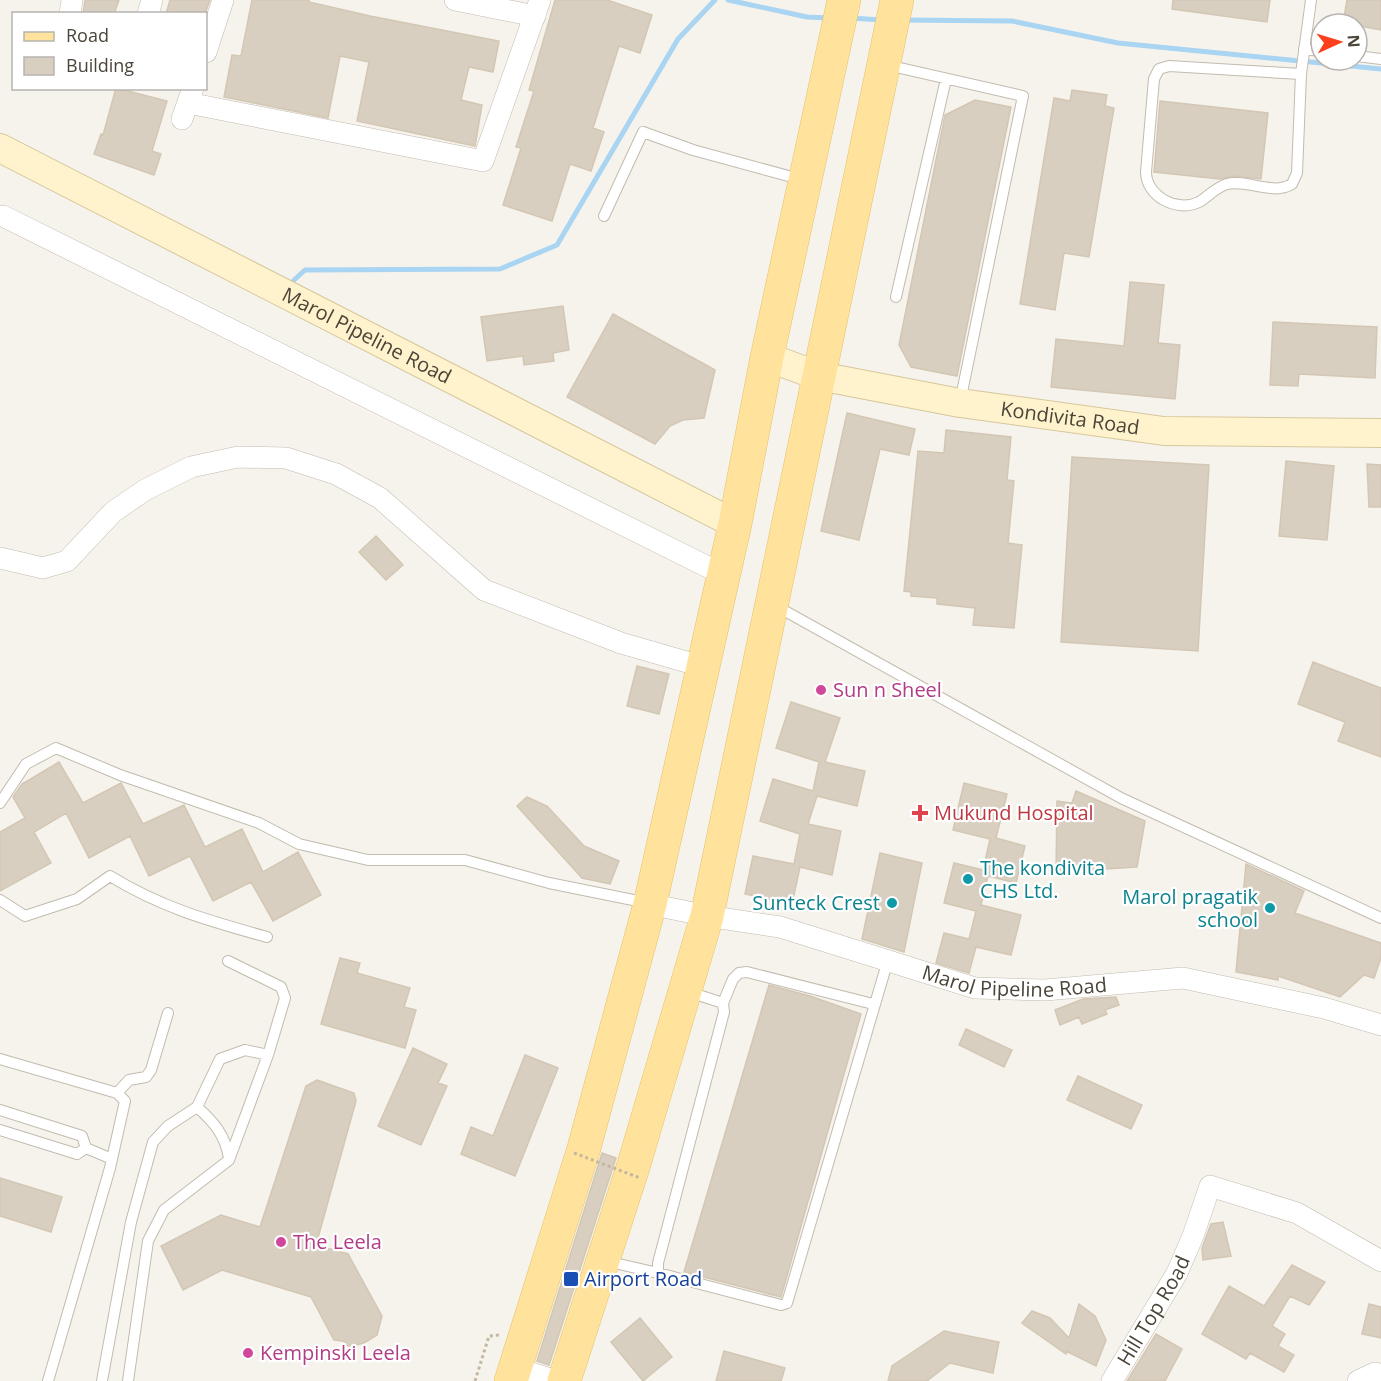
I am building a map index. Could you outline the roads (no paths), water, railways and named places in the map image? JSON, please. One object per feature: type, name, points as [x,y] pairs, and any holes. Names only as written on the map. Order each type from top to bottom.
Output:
[{"type":"main road","points":[[564,1381],[707,916],[897,0]]},
{"type":"main road","points":[[513,1375],[584,1148],[650,904],[735,524],[767,357],[841,12]]},
{"type":"street","points":[[207,49],[223,0]]},
{"type":"street","points":[[188,103],[483,160],[537,8],[455,0]]},
{"type":"street","name":"Marol Pipeline Road","points":[[0,148],[735,524]]},
{"type":"street","points":[[3,216],[724,575]]},
{"type":"street","name":"Kondivita Road","points":[[767,357],[819,376],[960,403],[1164,431],[1381,433]]},
{"type":"street","points":[[0,558],[43,568],[67,561],[113,512],[145,490],[191,466],[238,457],[286,458],[336,474],[380,498],[484,590],[621,643],[704,667]]},
{"type":"street","name":"Marol Pipeline Road","points":[[650,904],[707,916],[780,927],[975,987],[1045,990],[1183,978],[1324,1008],[1381,1025]]},
{"type":"street","name":"Hill Top Road","points":[[1112,1381],[1171,1283],[1193,1236],[1210,1186],[1297,1213],[1381,1261]]},
{"type":"street","points":[[1358,1381],[1376,1373],[1381,1375]]},
{"type":"street","points":[[513,1375],[557,1381]]},
{"type":"lane","points":[[1301,72],[1170,66],[1159,69],[1154,79],[1146,172],[1146,180],[1152,191],[1165,200],[1186,205],[1197,203],[1228,184],[1281,188],[1292,184],[1297,172],[1301,72],[1311,0]]},
{"type":"lane","points":[[1303,51],[1309,51]]},
{"type":"lane","points":[[883,64],[1023,96],[960,403]]},
{"type":"lane","points":[[896,297],[946,79]]},
{"type":"lane","points":[[604,216],[642,132],[693,150],[806,180]]},
{"type":"lane","points":[[772,604],[1121,798],[1381,918]]},
{"type":"lane","points":[[0,803],[26,764],[57,748],[120,775],[260,823],[299,844],[368,860],[465,860],[549,883],[650,904]]},
{"type":"lane","points":[[0,900],[25,916],[77,899],[110,876],[145,897],[207,920],[267,937]]},
{"type":"lane","points":[[602,1261],[781,1305],[787,1303],[873,1004],[888,960]]},
{"type":"lane","points":[[128,1381],[147,1241],[164,1210],[229,1160],[268,1055],[285,998],[281,987],[228,962]]},
{"type":"lane","points":[[658,1273],[658,1263],[722,1022],[723,1003],[733,979],[739,973],[747,972],[868,1005],[873,1004]]},
{"type":"lane","points":[[685,991],[723,1003]]},
{"type":"lane","points":[[117,1093],[129,1080],[146,1077],[151,1070],[168,1013]]},
{"type":"lane","points":[[102,1381],[130,1222],[153,1142],[168,1126],[196,1107],[220,1059],[245,1050],[268,1055]]},
{"type":"lane","points":[[0,1059],[117,1093],[125,1101],[112,1159],[48,1381]]},
{"type":"lane","points":[[196,1107],[212,1120],[226,1141],[229,1160]]},
{"type":"lane","points":[[0,1110],[82,1136],[86,1148],[112,1159]]},
{"type":"lane","points":[[0,1130],[77,1154],[86,1148]]},
{"type":"waterway","points":[[294,280],[305,270],[500,269],[557,245],[678,39],[715,0]]},
{"type":"waterway","points":[[728,0],[807,17],[829,18]]},
{"type":"waterway","points":[[850,18],[882,20]]},
{"type":"waterway","points":[[903,20],[1012,21],[1118,43],[1381,69]]},
{"type":"place","name":"Sun n Sheel","points":[[821,690]]},
{"type":"place","name":"Mukund Hospital","points":[[920,813]]},
{"type":"place","name":"The kondivita CHS Ltd.","points":[[968,879]]},
{"type":"place","name":"Sunteck Crest","points":[[892,903]]},
{"type":"place","name":"Marol pragatik school","points":[[1270,908]]},
{"type":"place","name":"The Leela","points":[[281,1242]]},
{"type":"place","name":"Airport Road","points":[[571,1279]]},
{"type":"place","name":"Kempinski Leela","points":[[248,1353]]}]
